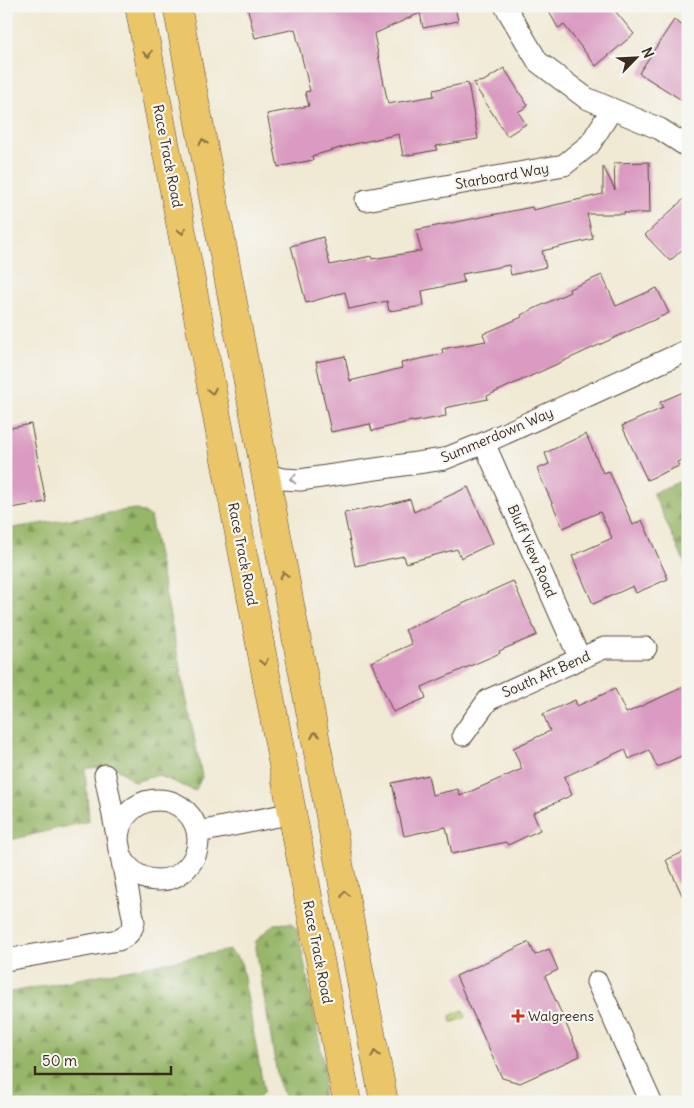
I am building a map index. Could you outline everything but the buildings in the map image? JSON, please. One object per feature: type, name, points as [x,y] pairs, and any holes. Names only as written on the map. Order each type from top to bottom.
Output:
[{"type":"main road","name":"Race Track Road","points":[[139,6],[346,1102]]},
{"type":"main road","points":[[178,6],[384,1102]]},
{"type":"main road","points":[[292,813],[328,806]]},
{"type":"street","points":[[505,6],[538,62],[586,98],[660,129],[688,147]]},
{"type":"street","name":"Starboard Way","points":[[366,200],[564,165],[590,144],[612,109]]},
{"type":"street","name":"Summerdown Way","points":[[265,475],[300,480],[444,459],[484,443],[688,350]]},
{"type":"street","name":"Bluff View Road","points":[[484,443],[580,659]]},
{"type":"street","name":"South Aft Bend","points":[[463,735],[488,700],[604,648],[646,648]]},
{"type":"street","points":[[6,960],[118,940],[129,934],[134,922],[105,775]]},
{"type":"street","points":[[153,801],[171,802],[184,809],[193,819],[199,832],[199,846],[191,863],[176,876],[159,881],[143,879],[135,875],[119,848],[119,828],[123,818],[135,807],[153,801]]},
{"type":"street","points":[[199,832],[292,813]]},
{"type":"street","points":[[597,982],[651,1102]]},
{"type":"green space","points":[[688,478],[688,570],[653,493]]},
{"type":"green space","points":[[135,509],[150,516],[202,777],[195,791],[158,775],[134,782],[113,765],[85,769],[89,821],[6,841],[6,529]]},
{"type":"green space","points":[[291,923],[298,931],[325,1070],[322,1102],[288,1102],[279,1086],[255,942],[274,924]]},
{"type":"green space","points":[[230,950],[241,961],[264,1092],[254,1102],[6,1102],[6,993]]},
{"type":"green space","points":[[463,1010],[466,1017],[451,1022],[450,1016]]},
{"type":"place","name":"Walgreens","points":[[518,1016]]}]
